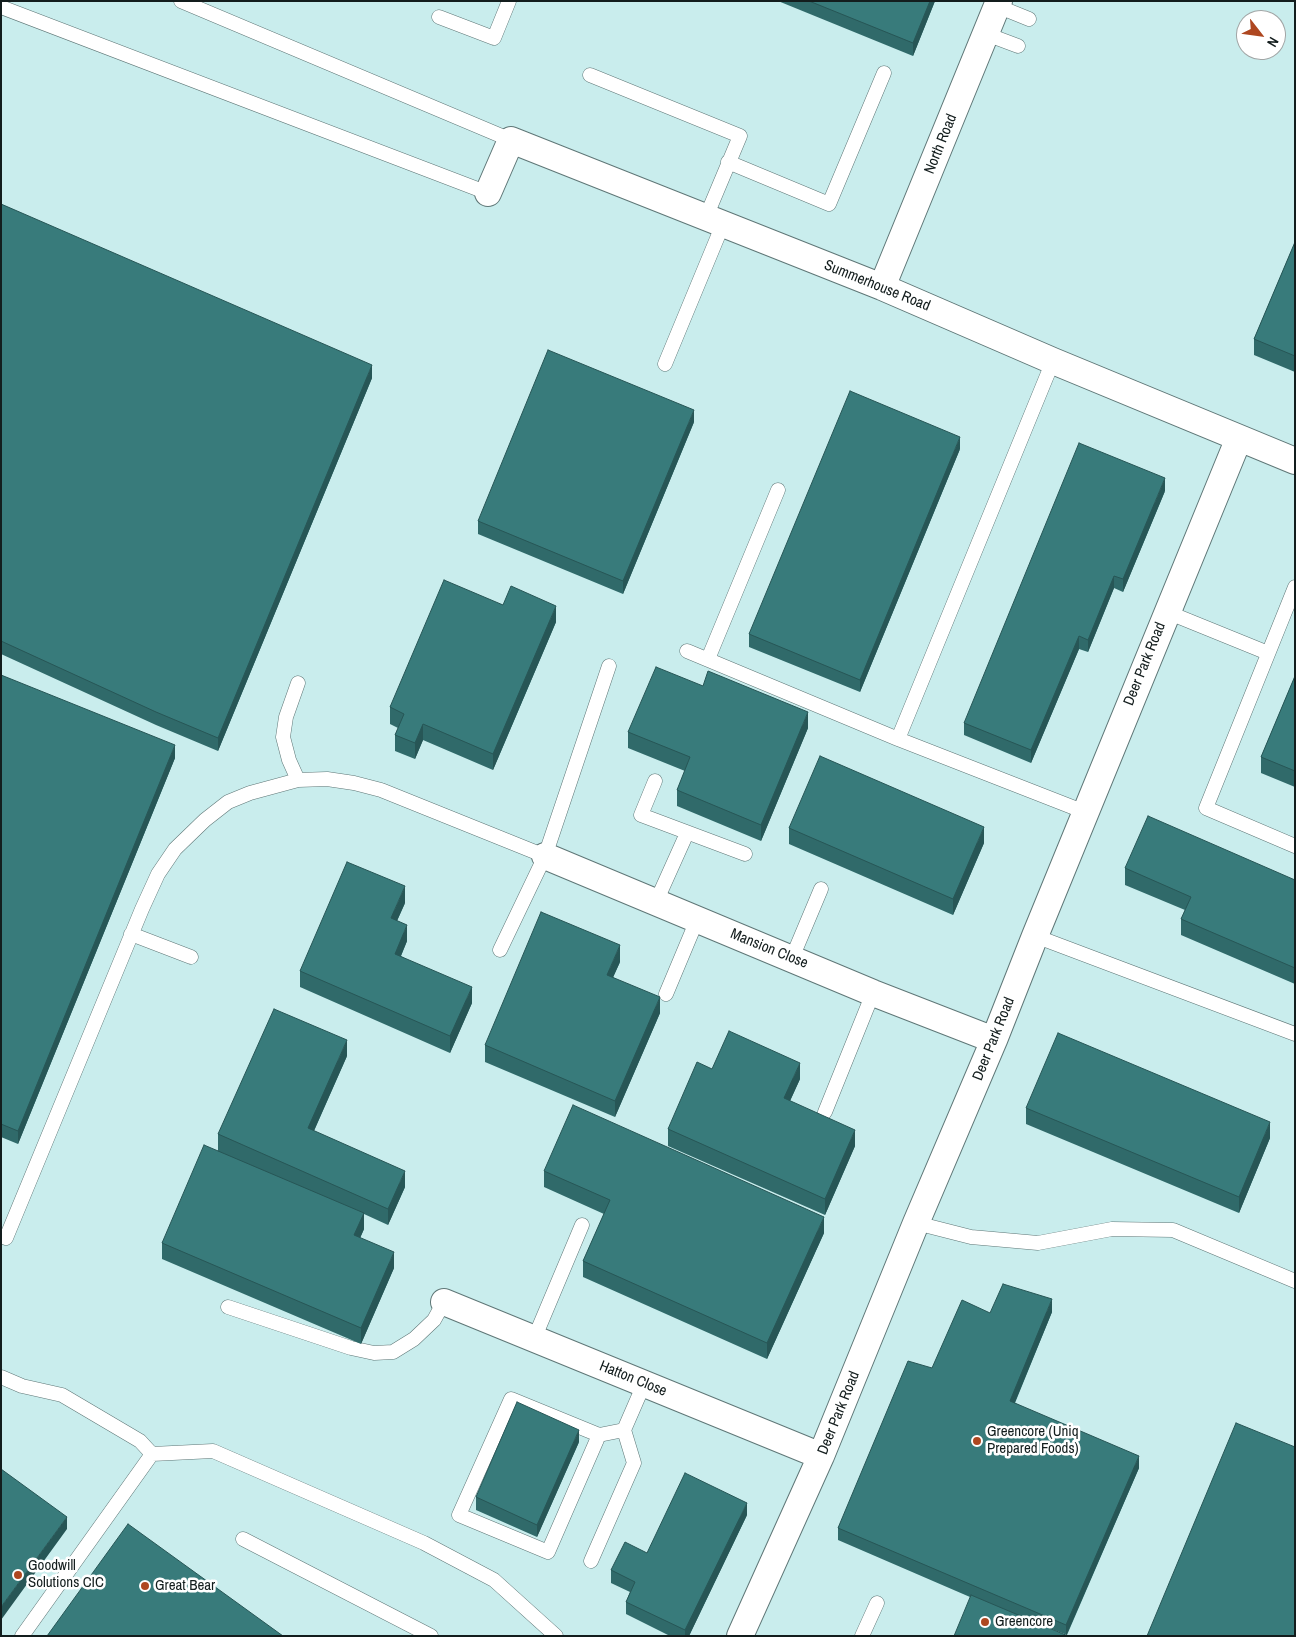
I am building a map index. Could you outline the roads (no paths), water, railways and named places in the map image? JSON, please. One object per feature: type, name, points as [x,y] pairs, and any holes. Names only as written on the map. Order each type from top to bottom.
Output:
[{"type":"street","name":"North Road","points":[[882,287],[998,4]]},
{"type":"street","points":[[488,193],[511,140]]},
{"type":"street","name":"Summerhouse Road","points":[[511,140],[882,287],[1053,361],[1295,461]]},
{"type":"street","name":"Deer Park Road","points":[[740,1636],[821,1456],[916,1223],[994,1040],[1034,936],[1238,438]]},
{"type":"street","name":"Mansion Close","points":[[545,856],[873,993],[994,1040]]},
{"type":"street","name":"Hatton Close","points":[[444,1302],[821,1456]]},
{"type":"lane","points":[[181,1],[511,140]]},
{"type":"lane","points":[[439,17],[494,38],[509,1]]},
{"type":"lane","points":[[998,4],[1029,19]]},
{"type":"lane","points":[[1,7],[488,193]]},
{"type":"lane","points":[[986,34],[1018,46]]},
{"type":"lane","points":[[728,162],[829,204],[884,72]]},
{"type":"lane","points":[[590,75],[740,136],[728,162],[714,220],[665,364]]},
{"type":"lane","points":[[898,739],[1053,361]]},
{"type":"lane","points":[[708,659],[778,490]]},
{"type":"lane","points":[[1295,588],[1206,808],[1295,846]]},
{"type":"lane","points":[[1167,612],[1268,652]]},
{"type":"lane","points":[[687,651],[898,739],[1085,812]]},
{"type":"lane","points":[[500,950],[545,856],[609,666]]},
{"type":"lane","points":[[298,683],[286,717],[283,737],[289,760],[298,780]]},
{"type":"lane","points":[[1,1236],[6,1238],[131,934],[158,874],[175,849],[205,820],[228,802],[250,793],[298,780],[327,779],[354,783],[381,790],[545,856]]},
{"type":"lane","points":[[655,781],[642,815],[745,854]]},
{"type":"lane","points":[[656,902],[687,833]]},
{"type":"lane","points":[[792,958],[821,889]]},
{"type":"lane","points":[[666,994],[697,920]]},
{"type":"lane","points":[[131,934],[191,957]]},
{"type":"lane","points":[[1034,936],[1295,1034]]},
{"type":"lane","points":[[825,1112],[873,993]]},
{"type":"lane","points":[[916,1223],[971,1237],[1038,1243],[1112,1229],[1173,1230],[1295,1281]]},
{"type":"lane","points":[[534,1339],[582,1225]]},
{"type":"lane","points":[[228,1307],[351,1348],[374,1353],[393,1352],[414,1339],[434,1320],[444,1302]]},
{"type":"lane","points":[[1,1377],[22,1386],[62,1395],[140,1441],[152,1454]]},
{"type":"lane","points":[[591,1561],[634,1463],[624,1430],[644,1384]]},
{"type":"lane","points":[[599,1435],[548,1552],[459,1514],[510,1399],[599,1435],[624,1430]]},
{"type":"lane","points":[[152,1454],[213,1451],[424,1543],[494,1580],[556,1636]]},
{"type":"lane","points":[[22,1636],[152,1454]]},
{"type":"lane","points":[[243,1539],[431,1636]]},
{"type":"lane","points":[[862,1636],[877,1603]]},
{"type":"place","name":"Greencore (Uniq Prepared Foods)","points":[[977,1441]]},
{"type":"place","name":"Goodwill Solutions CIC","points":[[18,1575]]},
{"type":"place","name":"Great Bear","points":[[145,1586]]},
{"type":"place","name":"Greencore","points":[[985,1622]]}]
